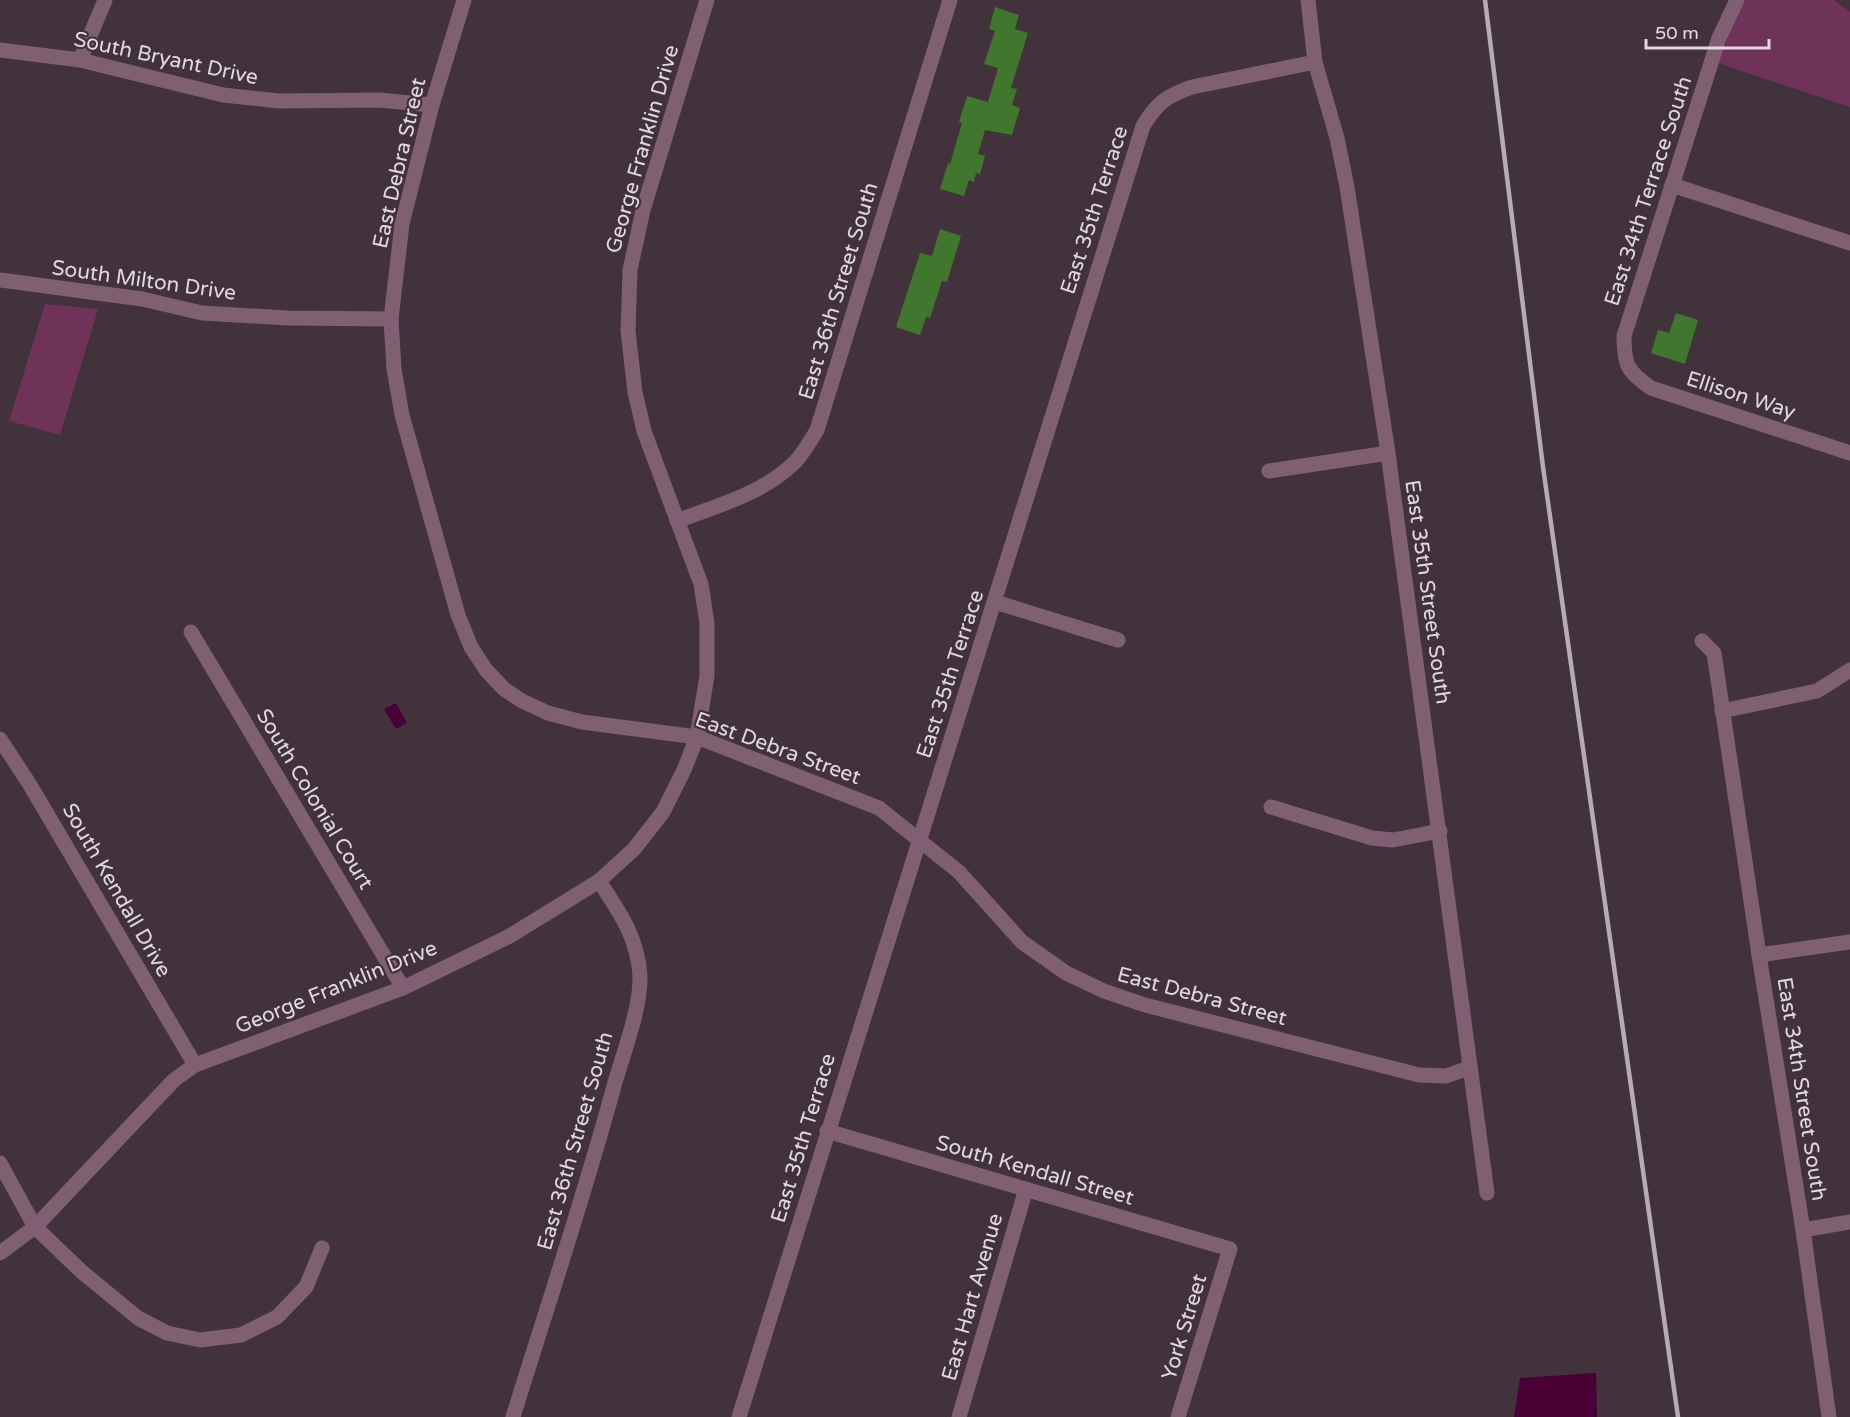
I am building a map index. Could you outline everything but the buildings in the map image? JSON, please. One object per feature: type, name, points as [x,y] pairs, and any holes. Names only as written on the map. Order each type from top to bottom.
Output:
[{"type":"street","points":[[80,60],[105,0]]},
{"type":"street","name":"East Debra Street","points":[[464,0],[432,105],[402,224],[391,319],[394,369],[402,415],[458,615],[471,647],[486,670],[504,689],[522,701],[567,720],[697,737],[879,808],[959,872],[1022,942],[1065,972],[1104,991],[1145,1005],[1419,1076],[1446,1076],[1469,1068]]},
{"type":"street","name":"George Franklin Drive","points":[[0,1253],[34,1227],[174,1080],[195,1065],[403,988],[508,937],[600,881],[634,849],[663,812],[697,737],[707,676],[707,622],[701,584],[644,431],[634,392],[628,331],[630,270],[642,210],[707,0]]},
{"type":"street","name":"East 36th Street South","points":[[677,521],[752,493],[771,482],[798,459],[817,430],[950,0]]},
{"type":"street","name":"East 35th Street South","points":[[1308,0],[1315,62],[1337,138],[1347,187],[1388,453],[1487,1193]]},
{"type":"street","name":"East 34th Terrace South","points":[[1628,364],[1624,357],[1624,336],[1719,38],[1737,0]]},
{"type":"street","name":"South Bryant Drive","points":[[0,51],[80,60],[223,95],[279,101],[379,100],[432,105]]},
{"type":"street","name":"East 35th Terrace","points":[[739,1417],[1143,126],[1154,108],[1164,98],[1192,87],[1315,62]]},
{"type":"street","points":[[1672,185],[1850,243]]},
{"type":"street","name":"South Milton Drive","points":[[0,280],[142,299],[202,313],[288,318],[391,319]]},
{"type":"street","name":"Ellison Way","points":[[1628,364],[1634,375],[1651,387],[1850,453]]},
{"type":"street","points":[[1269,471],[1388,453]]},
{"type":"street","points":[[995,602],[1118,640]]},
{"type":"street","name":"South Colonial Court","points":[[190,632],[403,988]]},
{"type":"street","name":"East 34th Street South","points":[[1702,641],[1714,653],[1803,1230],[1829,1417]]},
{"type":"street","points":[[1722,711],[1817,691],[1850,670]]},
{"type":"street","name":"South Kendall Drive","points":[[0,739],[30,785],[195,1065]]},
{"type":"street","points":[[1271,807],[1372,837],[1394,840],[1440,831]]},
{"type":"street","name":"East 36th Street South","points":[[513,1417],[602,1130],[637,1002],[640,976],[634,942],[624,918],[600,881]]},
{"type":"street","name":"East 34th Street South","points":[[1759,955],[1850,942]]},
{"type":"street","name":"South Kendall Street","points":[[827,1131],[1230,1249]]},
{"type":"street","points":[[0,1163],[34,1227],[82,1272],[138,1318],[168,1333],[200,1340],[241,1335],[277,1317],[306,1287],[322,1248]]},
{"type":"street","name":"East Hart Avenue","points":[[959,1417],[1026,1189]]},
{"type":"street","name":"East 34th Street South","points":[[1803,1230],[1850,1222]]},
{"type":"street","name":"York Street","points":[[1178,1417],[1230,1249]]},
{"type":"shaded area","points":[[1745,0],[1834,0],[1850,12],[1850,107],[1718,63],[1738,11]]},
{"type":"shaded area","points":[[45,304],[98,309],[60,435],[9,421]]},
{"type":"shaded area","points":[[396,703],[407,723],[396,729],[384,709]]},
{"type":"shaded area","points":[[1596,1373],[1597,1417],[1514,1417],[1520,1378]]},
{"type":"railway","points":[[1485,0],[1543,467],[1678,1417]]}]
